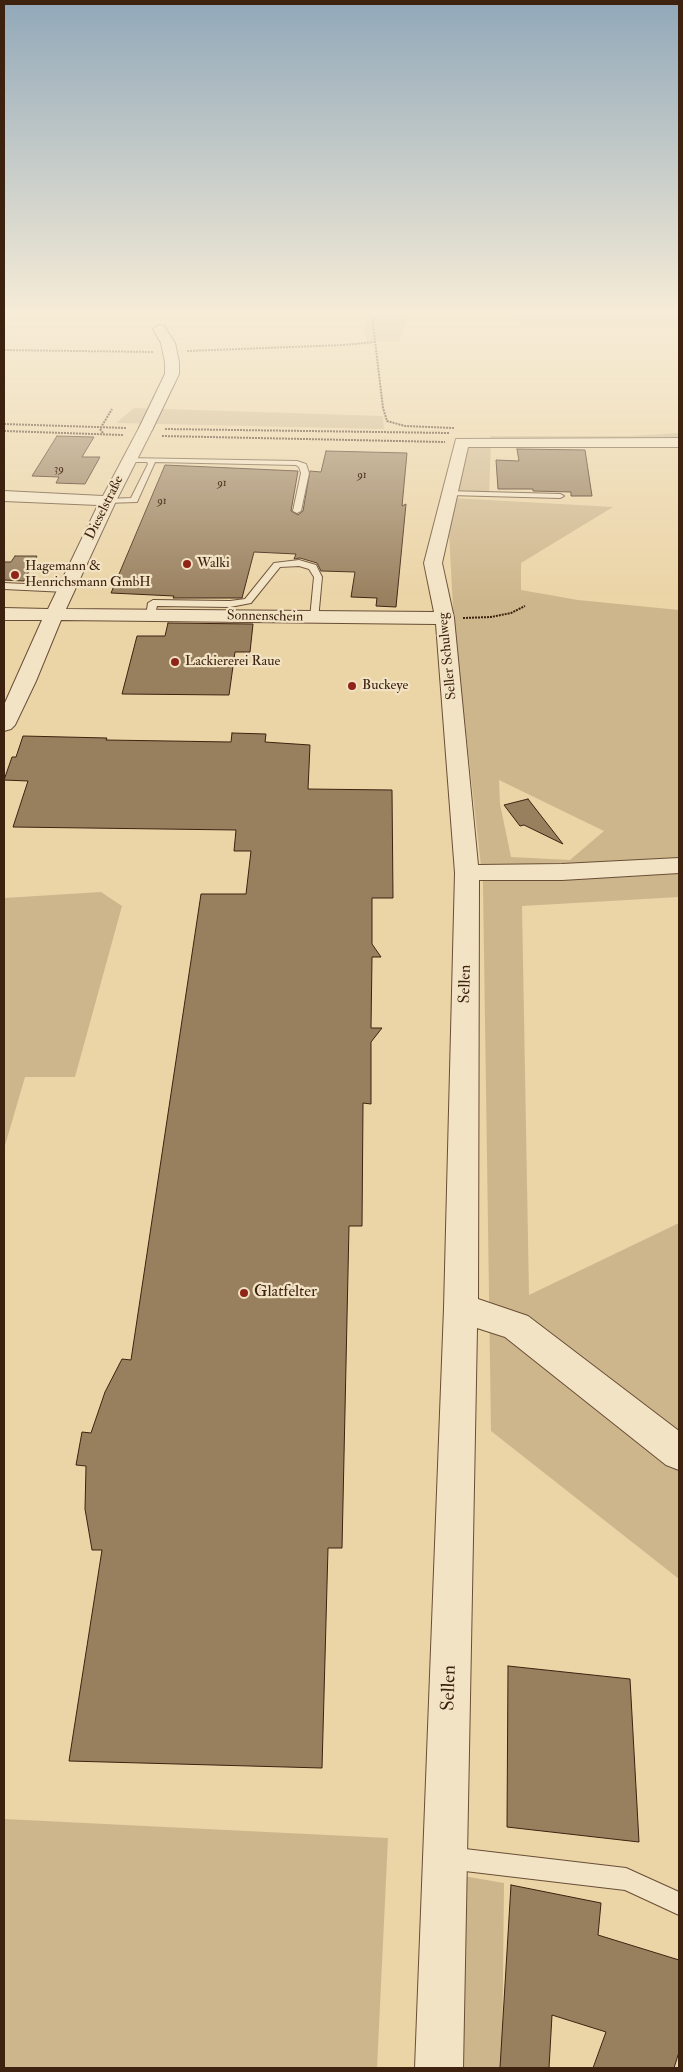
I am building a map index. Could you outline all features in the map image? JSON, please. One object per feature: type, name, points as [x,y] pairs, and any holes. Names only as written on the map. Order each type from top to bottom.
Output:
[{"type":"street","name":"Dieselstraße","points":[[4,726],[108,500],[156,408]]},
{"type":"street","points":[[461,438],[679,442]]},
{"type":"street","name":"Seller Schulweg","points":[[461,438],[433,563],[445,618],[467,873]]},
{"type":"street","points":[[4,496],[108,500]]},
{"type":"street","name":"Sonnenschein","points":[[4,614],[445,618]]},
{"type":"street","points":[[467,873],[562,872],[679,866]]},
{"type":"street","name":"Sellen","points":[[439,2068],[461,1308],[467,873]]},
{"type":"street","points":[[461,1308],[516,1326],[679,1453]]},
{"type":"lane","points":[[129,460],[297,463],[303,466],[305,473],[297,511]]},
{"type":"lane","points":[[108,500],[134,500],[152,464],[150,460]]},
{"type":"lane","points":[[449,493],[560,496]]},
{"type":"lane","points":[[150,616],[153,603],[230,604],[248,602],[277,565],[299,563],[313,567],[318,577],[314,618]]},
{"type":"lane","points":[[4,586],[66,589]]},
{"type":"lane","points":[[445,1858],[626,1879],[679,1904]]},
{"type":"path","points":[[383,408],[386,421],[404,426],[450,427],[459,430],[461,438]]},
{"type":"path","points":[[106,434],[102,433],[101,427],[112,409]]},
{"type":"path","points":[[4,424],[101,427],[144,432],[461,438]]},
{"type":"path","points":[[4,431],[461,438]]},
{"type":"path","points":[[445,618],[491,617],[511,613],[525,606]]},
{"type":"shaded area","points":[[134,408],[383,416],[384,429],[116,423]]},
{"type":"shaded area","points":[[679,433],[679,440],[491,439],[490,436],[631,436]]},
{"type":"shaded area","points":[[467,444],[491,444],[489,492],[455,490]]},
{"type":"shaded area","points":[[454,498],[613,507],[521,563],[521,590],[578,600],[679,610],[679,897],[522,906],[529,1295],[679,1223],[679,1579],[491,1431],[483,884],[454,626],[449,533]],"holes":[[[499,780],[604,831],[570,860],[511,857],[500,804]]]},
{"type":"shaded area","points":[[101,892],[122,906],[75,1077],[25,1077],[4,1149],[4,898]]},
{"type":"shaded area","points":[[4,1819],[388,1838],[377,2068],[4,2068]]},
{"type":"shaded area","points":[[463,1876],[504,1883],[502,2068],[459,2068]]},
{"type":"building","points":[[57,436],[94,437],[82,457],[100,457],[85,484],[56,483],[59,477],[32,476]]},
{"type":"building","points":[[517,449],[585,450],[592,496],[571,496],[571,492],[533,491],[533,489],[498,489],[496,460],[519,461]]},
{"type":"building","points":[[326,451],[407,453],[402,506],[406,504],[396,607],[376,606],[377,598],[351,597],[355,572],[321,571],[317,563],[300,558],[294,559],[296,554],[254,552],[242,598],[173,598],[174,596],[111,593],[165,465],[298,471],[291,511],[298,515],[303,511],[310,471],[321,472]]},
{"type":"building","name":"Hagemann & Henrichsmann GmbH","points":[[15,556],[37,556],[24,581],[4,580],[4,562],[11,562]]},
{"type":"building","name":"Lackiererei Raue","points":[[168,623],[253,624],[250,652],[235,652],[229,695],[122,694],[137,636],[165,636]]},
{"type":"building","name":"Glatfelter","points":[[232,733],[266,734],[265,742],[310,745],[308,789],[392,790],[393,898],[372,898],[372,944],[381,957],[372,957],[371,1028],[382,1028],[371,1042],[371,1104],[363,1103],[362,1226],[349,1226],[342,1548],[328,1548],[322,1768],[69,1761],[102,1550],[92,1550],[85,1509],[86,1466],[76,1465],[82,1432],[91,1433],[105,1392],[122,1359],[131,1360],[201,894],[246,894],[251,851],[234,851],[236,830],[13,827],[28,781],[4,780],[12,757],[16,757],[23,736],[107,738],[106,740],[231,742]]},
{"type":"building","points":[[528,799],[563,844],[524,825],[520,826],[504,805]]},
{"type":"building","points":[[508,1666],[630,1679],[639,1842],[507,1827]]},
{"type":"building","points":[[511,1885],[601,1903],[598,1935],[679,1960],[679,2052],[674,2068],[593,2068],[606,2032],[552,2015],[549,2068],[500,2068]]},
{"type":"place","name":"Walki","points":[[187,564]]},
{"type":"place","name":"Hagemann & Henrichsmann GmbH","points":[[15,575]]},
{"type":"place","name":"Lackiererei Raue","points":[[175,662]]},
{"type":"place","name":"Buckeye","points":[[352,686]]},
{"type":"place","name":"Glatfelter","points":[[244,1293]]}]
